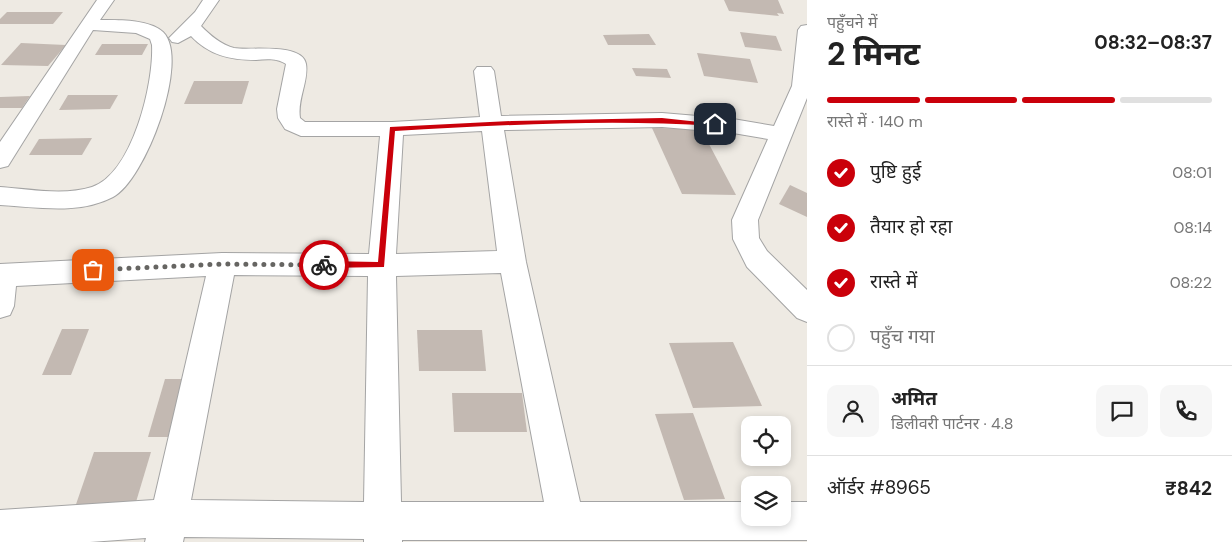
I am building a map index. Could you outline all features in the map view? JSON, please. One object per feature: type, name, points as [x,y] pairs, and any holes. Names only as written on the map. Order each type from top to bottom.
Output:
[{"type":"street","points":[[0,160],[106,0]]},
{"type":"street","points":[[163,50],[192,27],[207,9],[210,0]]},
{"type":"street","points":[[0,196],[65,199],[103,193],[112,187],[123,175],[146,131],[163,50],[158,36],[149,31],[134,28],[88,25]]},
{"type":"street","points":[[192,27],[204,41],[223,51],[242,54],[281,55],[296,62],[297,72],[288,112],[288,118],[294,127],[312,130],[392,129],[493,123],[671,121],[732,126],[782,134]]},
{"type":"street","points":[[807,30],[804,87],[746,220],[746,239],[757,259],[807,309]]},
{"type":"street","points":[[484,71],[512,262],[566,522]]},
{"type":"street","points":[[383,532],[382,265],[392,129]]},
{"type":"street","points":[[0,306],[3,289],[0,276],[222,264],[382,265],[512,262]]},
{"type":"street","points":[[167,530],[222,264]]},
{"type":"street","points":[[0,529],[383,532],[566,522],[807,521]]},
{"type":"building","points":[[724,0],[778,0],[784,14],[777,13],[779,16],[729,11]]},
{"type":"building","points":[[7,12],[63,12],[53,24],[0,24],[0,19]]},
{"type":"building","points":[[740,32],[776,36],[782,51],[745,47]]},
{"type":"building","points":[[649,34],[656,45],[608,45],[603,35]]},
{"type":"building","points":[[21,43],[66,45],[48,66],[1,65]]},
{"type":"building","points":[[102,44],[148,44],[142,55],[95,55]]},
{"type":"building","points":[[697,53],[750,59],[758,83],[704,76]]},
{"type":"building","points":[[632,68],[667,69],[671,78],[636,76]]},
{"type":"building","points":[[194,81],[249,81],[242,104],[184,104]]},
{"type":"building","points":[[68,95],[118,95],[110,109],[59,110]]},
{"type":"building","points":[[30,96],[22,108],[0,108],[0,97]]},
{"type":"building","points":[[652,128],[701,129],[736,195],[682,194]]},
{"type":"building","points":[[92,138],[82,155],[29,155],[39,139]]},
{"type":"building","points":[[790,185],[807,193],[807,217],[779,204]]},
{"type":"building","points":[[62,329],[89,329],[71,375],[42,375]]},
{"type":"building","points":[[417,330],[482,330],[486,371],[419,371]]},
{"type":"building","points":[[733,342],[762,406],[693,408],[669,343]]},
{"type":"building","points":[[165,379],[196,379],[180,437],[148,437]]},
{"type":"building","points":[[452,393],[522,393],[527,432],[454,432]]},
{"type":"building","points":[[693,413],[725,499],[684,500],[655,414]]},
{"type":"building","points":[[94,452],[151,452],[133,512],[73,513]]},
{"type":"way so far","points":[[93,270],[222,264],[324,265]]},
{"type":"route","points":[[324,265],[382,265],[392,129],[493,123],[662,120],[715,124]]}]
